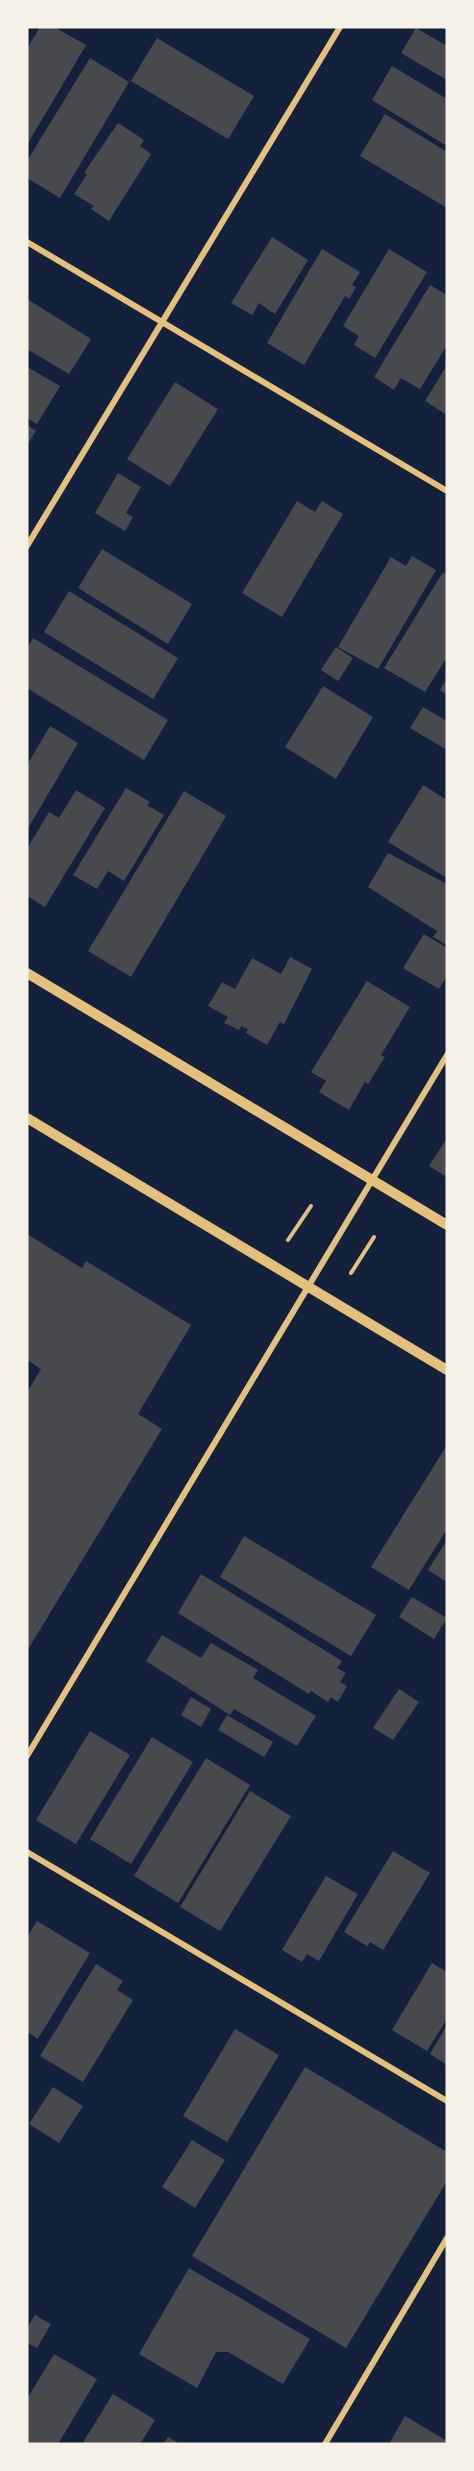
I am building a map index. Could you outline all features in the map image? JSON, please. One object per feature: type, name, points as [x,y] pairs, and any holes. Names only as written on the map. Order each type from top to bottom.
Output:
[{"type":"street","points":[[27,546],[340,27]]},
{"type":"street","points":[[27,242],[447,490]]},
{"type":"street","points":[[27,973],[447,1225]]},
{"type":"street","points":[[27,1756],[447,1055]]},
{"type":"street","points":[[27,1118],[447,1370]]},
{"type":"street","points":[[27,1852],[447,2101]]},
{"type":"street","points":[[325,2444],[447,2238]]},
{"type":"path","points":[[288,1240],[311,1206]]},
{"type":"path","points":[[351,1273],[374,1237]]},
{"type":"building","points":[[40,27],[54,27],[86,45],[27,145],[27,49]]},
{"type":"building","points":[[416,28],[447,46],[447,80],[401,53]]},
{"type":"building","points":[[157,38],[254,96],[228,139],[131,81]]},
{"type":"building","points":[[90,58],[129,82],[60,198],[27,178],[27,161]]},
{"type":"building","points":[[392,66],[447,99],[447,146],[372,100]]},
{"type":"building","points":[[385,114],[447,152],[447,208],[360,156]]},
{"type":"building","points":[[118,123],[144,140],[140,146],[151,154],[109,221],[91,209],[94,206],[74,194],[87,174],[84,173]]},
{"type":"building","points":[[272,237],[308,260],[275,314],[259,303],[252,315],[231,303]]},
{"type":"building","points":[[322,249],[360,272],[352,285],[356,287],[349,299],[345,296],[304,365],[267,343]]},
{"type":"building","points":[[389,249],[427,272],[375,358],[354,345],[359,336],[343,326]]},
{"type":"building","points":[[430,285],[447,295],[447,345],[420,389],[401,378],[394,390],[374,377]]},
{"type":"building","points":[[27,299],[91,339],[69,374],[27,349]]},
{"type":"building","points":[[447,365],[447,415],[425,401]]},
{"type":"building","points":[[27,367],[60,386],[37,424],[27,418]]},
{"type":"building","points":[[175,382],[218,409],[170,486],[127,459]]},
{"type":"building","points":[[27,425],[36,431],[27,445]]},
{"type":"building","points":[[118,473],[141,487],[126,513],[133,517],[125,531],[95,513]]},
{"type":"building","points":[[297,501],[315,512],[322,501],[343,514],[282,617],[242,593]]},
{"type":"building","points":[[102,549],[192,604],[168,644],[78,588]]},
{"type":"building","points":[[412,556],[436,570],[378,669],[338,647],[391,557],[406,566]]},
{"type":"building","points":[[443,572],[447,575],[447,657],[425,692],[384,668]]},
{"type":"building","points":[[69,591],[178,658],[153,699],[44,632]]},
{"type":"building","points":[[33,638],[168,720],[144,760],[27,688],[27,648]]},
{"type":"building","points":[[336,647],[353,658],[338,681],[321,670]]},
{"type":"building","points":[[447,678],[447,695],[440,690]]},
{"type":"building","points":[[323,686],[373,717],[336,779],[285,747]]},
{"type":"building","points":[[423,707],[447,721],[447,750],[410,728]]},
{"type":"building","points":[[50,726],[78,743],[27,830],[27,765]]},
{"type":"building","points":[[423,785],[447,800],[447,878],[388,842]]},
{"type":"building","points":[[126,788],[150,802],[147,805],[164,815],[124,881],[108,871],[97,889],[73,875]]},
{"type":"building","points":[[76,790],[105,808],[45,907],[29,897],[27,900],[27,849],[49,812],[59,818]]},
{"type":"building","points":[[184,791],[226,816],[131,977],[88,951]]},
{"type":"building","points":[[388,853],[447,884],[447,945],[433,937],[437,931],[368,887]]},
{"type":"building","points":[[424,934],[447,948],[447,976],[439,989],[403,968]]},
{"type":"building","points":[[290,957],[312,969],[284,1024],[280,1022],[267,1045],[246,1033],[248,1029],[241,1026],[239,1030],[224,1023],[228,1017],[208,1006],[222,982],[235,989],[252,958],[281,974]]},
{"type":"building","points":[[367,981],[410,1007],[381,1055],[385,1057],[368,1084],[365,1082],[349,1110],[319,1092],[326,1081],[311,1072]]},
{"type":"building","points":[[447,1138],[447,1177],[429,1166]]},
{"type":"building","points":[[27,1234],[82,1268],[86,1261],[191,1325],[138,1414],[162,1429],[27,1651],[27,1392],[41,1369],[27,1360]]},
{"type":"building","points":[[447,1445],[447,1529],[409,1590],[371,1567]]},
{"type":"building","points":[[244,1536],[376,1615],[351,1656],[220,1577]]},
{"type":"building","points":[[447,1540],[447,1582],[428,1570]]},
{"type":"building","points":[[201,1574],[342,1661],[337,1668],[346,1673],[340,1682],[347,1686],[338,1702],[331,1697],[328,1702],[311,1691],[309,1694],[178,1613]]},
{"type":"building","points":[[412,1597],[447,1618],[434,1639],[399,1617]]},
{"type":"building","points":[[162,1635],[201,1658],[211,1643],[258,1670],[253,1678],[316,1716],[297,1746],[234,1709],[230,1715],[146,1661]]},
{"type":"building","points":[[399,1689],[419,1702],[393,1740],[373,1728]]},
{"type":"building","points":[[191,1697],[211,1709],[201,1727],[181,1715]]},
{"type":"building","points":[[227,1715],[273,1742],[264,1757],[218,1730]]},
{"type":"building","points":[[90,1731],[130,1755],[76,1844],[36,1820]]},
{"type":"building","points":[[152,1737],[193,1762],[131,1864],[90,1839]]},
{"type":"building","points":[[206,1758],[250,1785],[178,1903],[134,1876]]},
{"type":"building","points":[[250,1791],[291,1816],[220,1931],[180,1907]]},
{"type":"building","points":[[393,1851],[430,1873],[383,1950],[370,1942],[367,1946],[344,1932]]},
{"type":"building","points":[[326,1876],[358,1894],[319,1961],[307,1954],[302,1962],[282,1950]]},
{"type":"building","points":[[37,1921],[90,1953],[38,2039],[27,2032],[27,1937]]},
{"type":"building","points":[[432,1963],[447,1972],[447,2019],[427,2051],[392,2030]]},
{"type":"building","points":[[96,1964],[123,1981],[117,1990],[133,2000],[83,2082],[40,2056]]},
{"type":"building","points":[[447,2025],[447,2065],[430,2054]]},
{"type":"building","points":[[235,2029],[279,2055],[227,2142],[183,2116]]},
{"type":"building","points":[[305,2067],[447,2152],[447,2181],[346,2348],[192,2256]]},
{"type":"building","points":[[53,2087],[83,2106],[59,2143],[29,2124]]},
{"type":"building","points":[[192,2140],[225,2160],[195,2208],[162,2187]]},
{"type":"building","points":[[189,2268],[310,2339],[283,2384],[228,2352],[216,2352],[197,2388],[139,2354]]},
{"type":"building","points":[[35,2315],[51,2324],[37,2348],[27,2343],[27,2328]]},
{"type":"building","points":[[54,2354],[97,2379],[58,2444],[27,2444],[27,2399]]},
{"type":"building","points":[[113,2394],[155,2420],[140,2444],[82,2444]]},
{"type":"building","points":[[405,2416],[447,2441],[447,2444],[389,2444]]},
{"type":"building","points":[[168,2437],[180,2444],[163,2444]]}]
